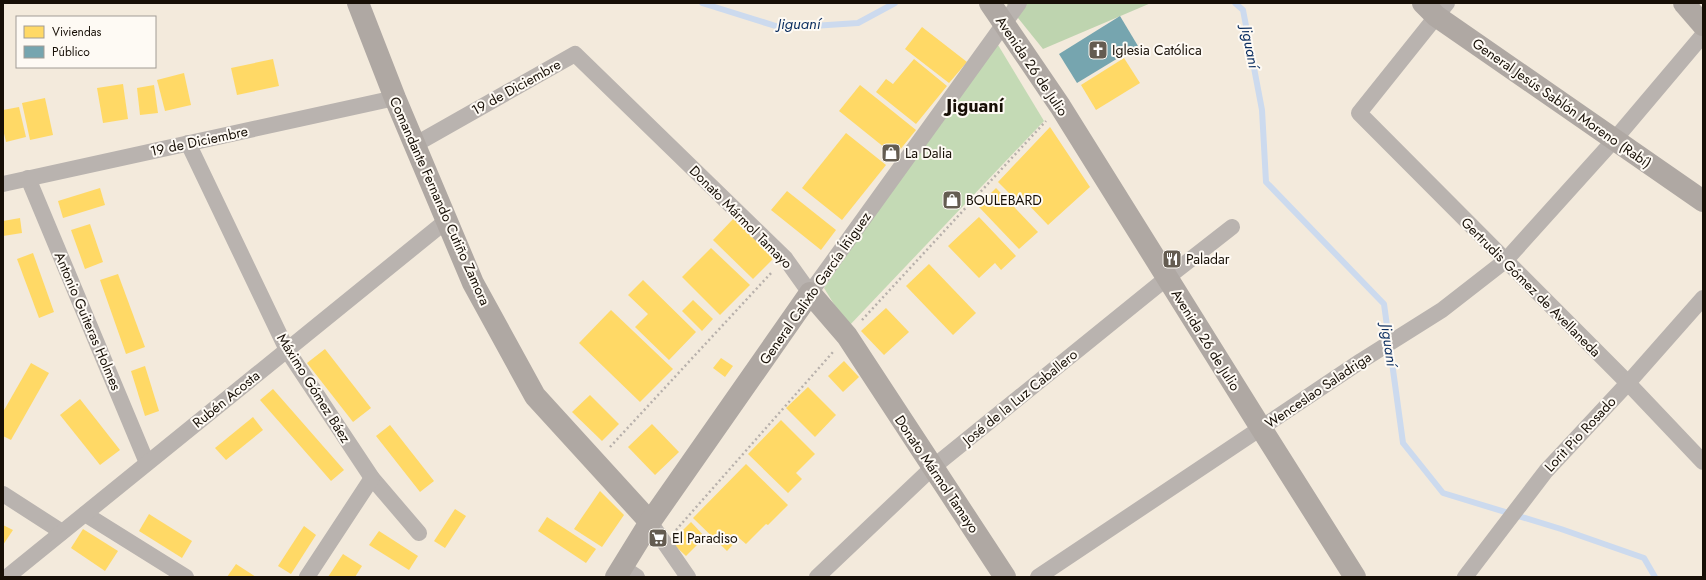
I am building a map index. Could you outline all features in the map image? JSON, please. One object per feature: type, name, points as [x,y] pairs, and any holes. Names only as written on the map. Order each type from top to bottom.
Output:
[{"type":"main road","name":"Comandante Fernando Cutiño Zamora","points":[[358,3],[395,98],[416,144],[446,221],[473,283],[535,396],[650,522]]},
{"type":"main road","name":"Avenida 26 de Julio","points":[[990,3],[1060,106],[1260,428],[1355,577]]},
{"type":"main road","points":[[1684,3],[1703,25]]},
{"type":"main road","name":"General Jesús Sablón Moreno (Rabí)","points":[[1435,7],[1615,139],[1703,201]]},
{"type":"main road","name":"Donato Mármol Tamayo","points":[[810,293],[847,336],[932,468],[1006,577]]},
{"type":"main road","name":"General Calixto García Íñiguez","points":[[625,574],[650,522],[810,293]]},
{"type":"street","name":"General Calixto García Íñiguez","points":[[810,293],[1019,3]]},
{"type":"street","name":"Gertrudis Gómez de Avellaneda","points":[[1435,7],[1359,113],[1628,383],[1703,462]]},
{"type":"street","name":"Wenceslao Saladriga","points":[[1038,577],[1361,361],[1442,310],[1505,261],[1615,139],[1703,35]]},
{"type":"street","name":"19 de Diciembre","points":[[416,144],[575,54]]},
{"type":"street","name":"Donato Mármol Tamayo","points":[[575,54],[785,258],[810,293]]},
{"type":"street","name":"19 de Diciembre","points":[[3,184],[395,98]]},
{"type":"street","name":"Máximo Gómez Báez","points":[[188,143],[287,350],[372,478],[419,533]]},
{"type":"street","name":"Antonio Guiteras Holmes","points":[[28,178],[147,463]]},
{"type":"street","name":"Rubén Acosta","points":[[7,577],[446,221]]},
{"type":"street","name":"José de la Luz Caballero","points":[[817,577],[932,468],[1232,227]]},
{"type":"street","name":"Lorit Pio Rosado","points":[[1465,577],[1546,471],[1628,383],[1703,298]]},
{"type":"street","points":[[306,577],[372,478]]},
{"type":"street","points":[[3,494],[62,532]]},
{"type":"street","points":[[85,514],[178,575]]},
{"type":"street","name":"Comandante Fernando Cutiño Zamora","points":[[650,522],[688,577]]},
{"type":"path","points":[[596,462],[785,258]]},
{"type":"green space","points":[[1006,3],[1151,3],[1043,49]]},
{"type":"green space","points":[[995,40],[1044,121],[848,327],[824,288]]},
{"type":"building: Viviendas","points":[[922,27],[967,62],[949,83],[905,49]]},
{"type":"building: Viviendas","points":[[1124,58],[1140,83],[1096,110],[1081,85]]},
{"type":"building: Viviendas","points":[[273,59],[279,86],[237,95],[231,68]]},
{"type":"building: Viviendas","points":[[914,59],[947,86],[916,124],[876,92],[886,79],[893,84]]},
{"type":"building: Viviendas","points":[[184,73],[191,105],[165,111],[157,80]]},
{"type":"building: Viviendas","points":[[123,84],[128,119],[103,123],[97,88]]},
{"type":"building: Viviendas","points":[[154,85],[158,113],[140,115],[137,88]]},
{"type":"building: Viviendas","points":[[860,85],[916,130],[895,156],[839,111]]},
{"type":"building: Viviendas","points":[[45,98],[53,135],[30,140],[22,103]]},
{"type":"building: Viviendas","points":[[19,107],[26,137],[6,142],[3,129],[3,110]]},
{"type":"building: Viviendas","points":[[1050,127],[1090,187],[1048,225],[1022,198],[1018,202],[998,182]]},
{"type":"building: Viviendas","points":[[846,133],[886,165],[842,220],[802,188]]},
{"type":"building: Viviendas","points":[[100,188],[105,205],[63,218],[58,201]]},
{"type":"building: Viviendas","points":[[996,188],[1038,232],[1019,249],[978,206]]},
{"type":"building: Viviendas","points":[[787,191],[836,230],[821,250],[771,210]]},
{"type":"building: Viviendas","points":[[735,217],[775,257],[753,279],[713,240]]},
{"type":"building: Viviendas","points":[[979,217],[1016,256],[1001,270],[995,263],[979,278],[948,246]]},
{"type":"building: Viviendas","points":[[20,218],[22,233],[3,236],[3,221]]},
{"type":"building: Viviendas","points":[[90,224],[103,262],[85,269],[71,230]]},
{"type":"building: Viviendas","points":[[711,248],[750,285],[720,315],[682,277]]},
{"type":"building: Viviendas","points":[[33,253],[54,312],[39,318],[17,259]]},
{"type":"building: Viviendas","points":[[929,264],[976,313],[953,335],[906,286]]},
{"type":"building: Viviendas","points":[[118,274],[145,347],[126,354],[100,280]]},
{"type":"building: Viviendas","points":[[643,280],[696,332],[669,360],[635,327],[648,314],[628,295]]},
{"type":"building: Viviendas","points":[[693,300],[713,319],[702,331],[682,311]]},
{"type":"building: Viviendas","points":[[886,308],[909,332],[884,355],[861,331]]},
{"type":"building: Viviendas","points":[[611,310],[673,369],[640,402],[579,343]]},
{"type":"building: Viviendas","points":[[325,349],[371,408],[353,422],[307,363]]},
{"type":"building: Viviendas","points":[[721,358],[733,366],[725,377],[713,368]]},
{"type":"building: Viviendas","points":[[844,361],[859,377],[843,392],[828,376]]},
{"type":"building: Viviendas","points":[[31,363],[49,373],[11,440],[3,436],[3,412]]},
{"type":"building: Viviendas","points":[[145,366],[159,411],[145,416],[131,371]]},
{"type":"building: Viviendas","points":[[808,387],[836,415],[815,437],[786,408]]},
{"type":"building: Viviendas","points":[[273,389],[344,470],[331,481],[260,400]]},
{"type":"building: Viviendas","points":[[590,395],[619,424],[602,441],[572,412]]},
{"type":"building: Viviendas","points":[[80,399],[120,450],[100,465],[60,415]]},
{"type":"building: Viviendas","points":[[253,417],[263,430],[226,460],[215,448]]},
{"type":"building: Viviendas","points":[[781,420],[815,454],[796,473],[802,479],[788,493],[748,454]]},
{"type":"building: Viviendas","points":[[652,424],[679,452],[655,475],[628,447]]},
{"type":"building: Viviendas","points":[[390,425],[434,481],[420,492],[376,436]]},
{"type":"building: Viviendas","points":[[746,464],[788,505],[746,544],[739,538],[727,551],[693,518]]},
{"type":"building: Viviendas","points":[[600,491],[624,515],[602,547],[574,529]]},
{"type":"building: Viviendas","points":[[455,509],[466,516],[445,548],[434,541]]},
{"type":"building: Viviendas","points":[[149,514],[192,541],[182,558],[139,531]]},
{"type":"building: Viviendas","points":[[547,517],[596,549],[586,563],[538,531]]},
{"type":"building: Viviendas","points":[[691,522],[705,537],[686,556],[671,542]]},
{"type":"building: Viviendas","points":[[3,525],[13,530],[3,545]]},
{"type":"building: Viviendas","points":[[304,526],[316,535],[291,574],[278,566]]},
{"type":"building: Viviendas","points":[[83,529],[118,551],[105,571],[71,548]]},
{"type":"building: Viviendas","points":[[379,531],[418,556],[409,570],[369,545]]},
{"type":"building: Viviendas","points":[[343,554],[362,566],[355,577],[328,577]]},
{"type":"building: Viviendas","points":[[236,564],[256,577],[227,577]]},
{"type":"building: Público","name":"Iglesia Católica","points":[[1120,16],[1138,46],[1077,83],[1059,54]]},
{"type":"waterway","name":"Jiguaní","points":[[702,3],[782,28],[858,23],[895,3]]},
{"type":"waterway","name":"Jiguaní","points":[[1235,3],[1243,10],[1262,110],[1266,182],[1384,304],[1403,443],[1443,493],[1561,529],[1644,558],[1655,577]]},
{"type":"place","name":"Iglesia Católica","points":[[1098,50]]},
{"type":"place","name":"La Dalia","points":[[891,153]]},
{"type":"place","name":"BOULEBARD","points":[[952,200]]},
{"type":"place","name":"Paladar","points":[[1172,259]]},
{"type":"place","name":"El Paradiso","points":[[658,538]]},
{"type":"district","name":"Jiguaní","points":[[975,106]]}]
